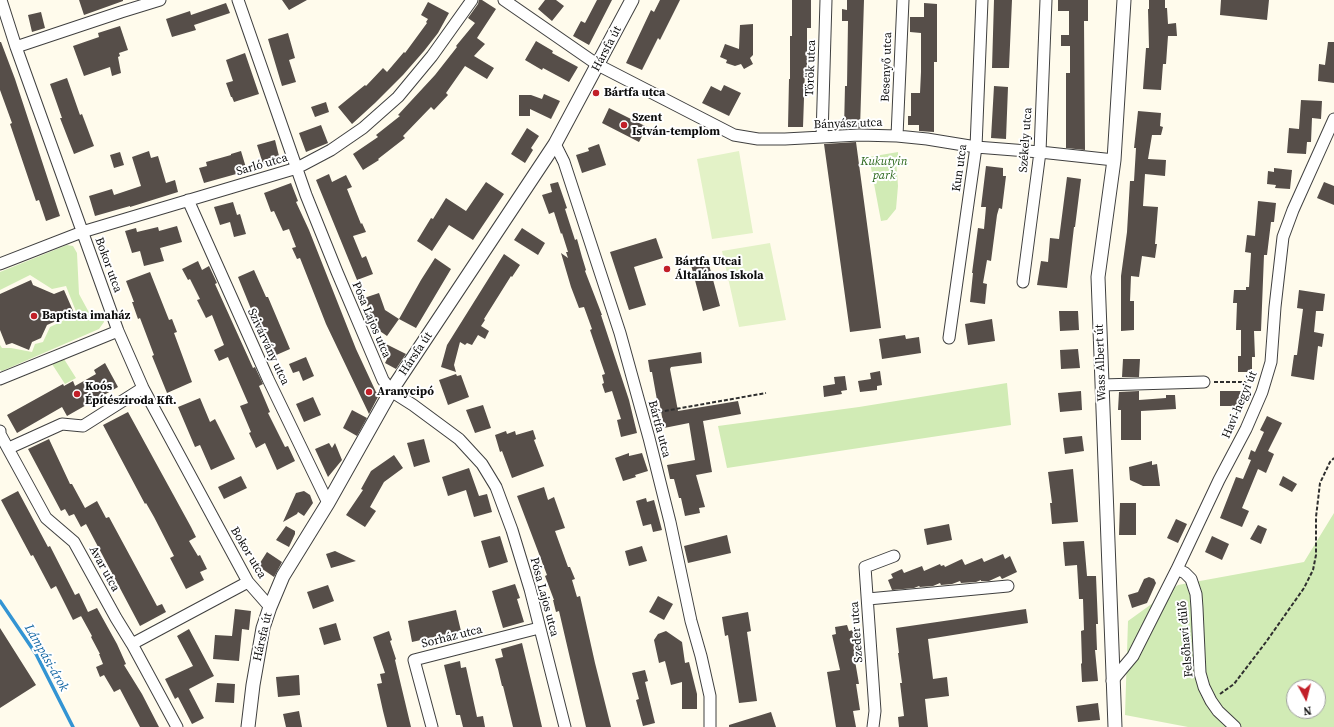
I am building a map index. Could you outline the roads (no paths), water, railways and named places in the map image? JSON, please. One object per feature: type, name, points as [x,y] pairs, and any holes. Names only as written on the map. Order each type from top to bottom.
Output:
[{"type":"street","name":"Bokor utca","points":[[1,0],[16,47],[118,331],[143,388],[248,582],[270,607]]},
{"type":"street","points":[[16,47],[160,0]]},
{"type":"street","name":"Pósa Lajos utca","points":[[238,0],[297,168],[340,280],[383,380],[391,391],[413,405],[459,439],[482,464],[496,487],[512,530],[530,589],[565,727]]},
{"type":"street","name":"Sarló utca","points":[[0,264],[82,232],[297,168],[330,150],[363,128],[398,97],[432,56],[472,0]]},
{"type":"street","name":"Bányász utca","points":[[504,0],[598,65],[734,135],[758,139],[785,140],[859,135],[897,136],[976,147],[1114,160]]},
{"type":"street","name":"Hársfa út","points":[[248,727],[262,628],[283,576],[328,503],[391,391],[555,144],[632,0]]},
{"type":"street","name":"Török utca","points":[[822,137],[826,0]]},
{"type":"street","name":"Besenyő utca","points":[[897,136],[903,0]]},
{"type":"street","name":"Kun utca","points":[[949,338],[976,147],[982,0]]},
{"type":"street","name":"Székely utca","points":[[1023,282],[1040,152],[1046,0]]},
{"type":"street","name":"Wass Albert út","points":[[1115,727],[1112,681],[1098,278],[1114,160],[1124,0]]},
{"type":"street","name":"Havi-hegyi út","points":[[1112,681],[1133,656],[1177,569],[1219,480],[1246,429],[1265,382],[1271,362],[1275,307],[1283,237],[1293,210],[1334,118]]},
{"type":"street","name":"Bártfa utca","points":[[555,144],[564,162],[620,333],[642,414],[670,522],[691,621],[710,696],[710,727]]},
{"type":"street","name":"Szivárvány utca","points":[[188,200],[268,379],[328,503]]},
{"type":"street","points":[[0,379],[118,331]]},
{"type":"street","points":[[1102,385],[1204,382]]},
{"type":"street","points":[[9,448],[62,424],[83,426],[143,388]]},
{"type":"street","name":"Avar utca","points":[[0,431],[0,434],[46,518],[74,542],[178,727]]},
{"type":"street","name":"Szeder utca","points":[[874,727],[875,711],[865,567],[894,556]]},
{"type":"street","name":"Felsőhavi dűlő","points":[[1177,569],[1185,573],[1191,579],[1196,594],[1200,673],[1204,687],[1218,711],[1235,727]]},
{"type":"street","points":[[132,644],[248,582]]},
{"type":"street","points":[[868,599],[1008,586]]},
{"type":"street","name":"Sorház utca","points":[[432,727],[414,660],[539,628]]},
{"type":"waterway","name":"Lámpási-árok","points":[[0,601],[36,654],[73,727]]},
{"type":"place","name":"Bártfa utca","points":[[596,93]]},
{"type":"place","name":"Szent István-templom","points":[[624,125]]},
{"type":"place","name":"Bártfa Utcai Általános Iskola","points":[[667,269]]},
{"type":"place","name":"Baptista imaház","points":[[34,316]]},
{"type":"place","name":"Aranycipó","points":[[369,392]]},
{"type":"place","name":"Koós Építésziroda Kft.","points":[[77,394]]},
{"type":"park label","name":"Kukutyin park","points":[[884,169]]}]
